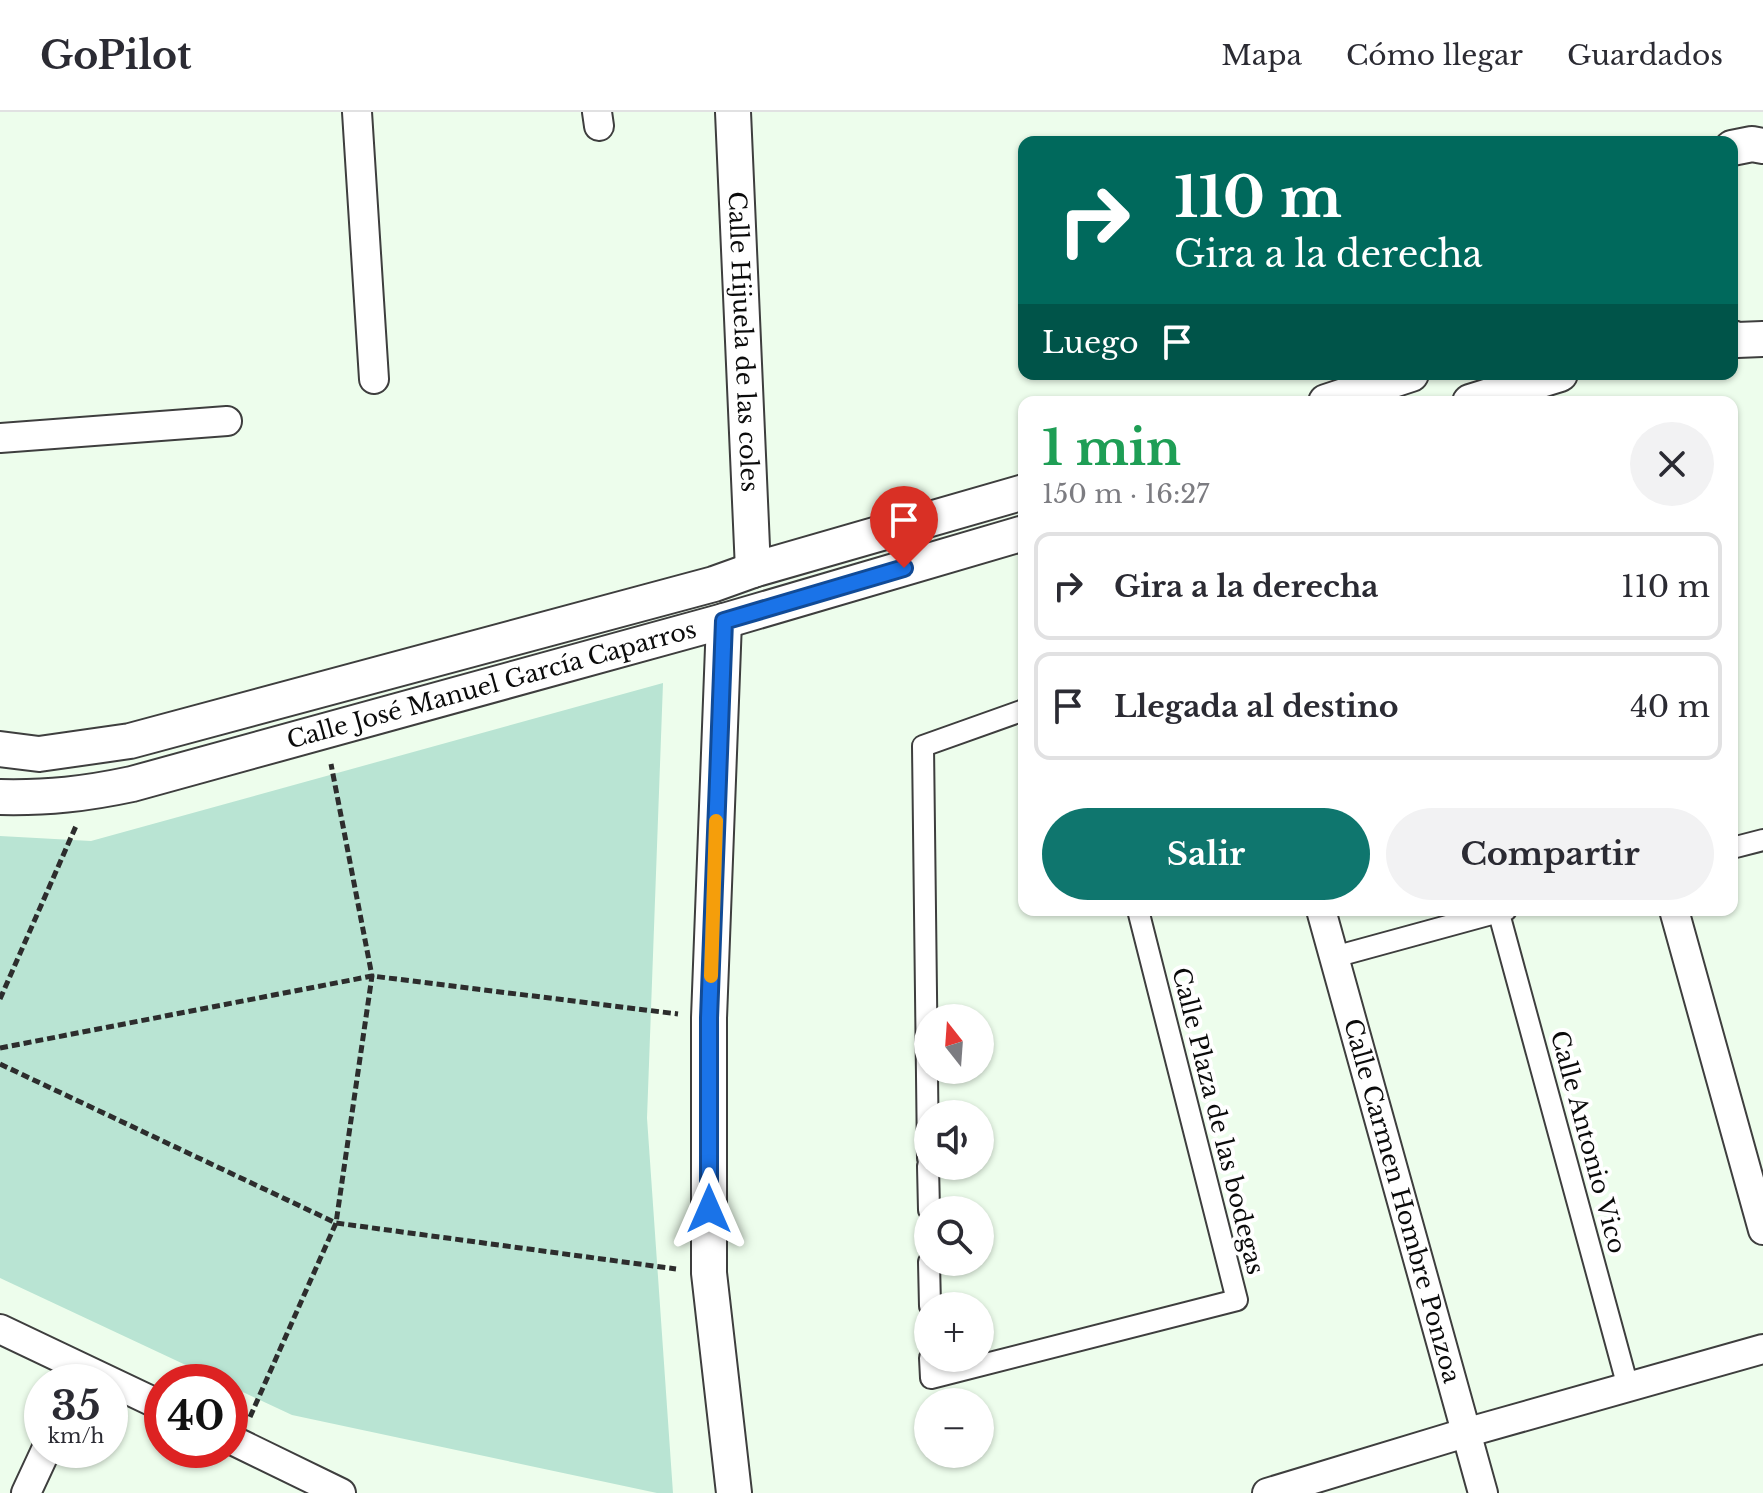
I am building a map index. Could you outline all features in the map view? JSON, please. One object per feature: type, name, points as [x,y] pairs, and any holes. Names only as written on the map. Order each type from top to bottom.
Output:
[{"type":"street","points":[[357,112],[374,379]]},
{"type":"street","name":"Calle Hijuela de las coles","points":[[733,112],[753,570]]},
{"type":"street","points":[[1738,147],[1763,146]]},
{"type":"street","points":[[1738,340],[1763,339]]},
{"type":"street","points":[[1344,396],[1393,380]]},
{"type":"street","points":[[1498,396],[1541,387]]},
{"type":"street","points":[[0,438],[227,421]]},
{"type":"street","name":"Calle José Manuel García Caparros","points":[[0,749],[39,754],[130,741],[714,584],[1018,494]]},
{"type":"street","name":"Calle José Manuel García Caparros","points":[[0,797],[42,798],[132,784],[724,621],[1018,535]]},
{"type":"street","points":[[724,621],[709,1018],[709,1273],[734,1493]]},
{"type":"street","points":[[927,1100],[923,746],[1018,712]]},
{"type":"street","points":[[1738,846],[1763,840]]},
{"type":"street","name":"Calle Plaza de las bodegas","points":[[994,1362],[1237,1300],[1140,916]]},
{"type":"street","name":"Calle Carmen Hombre Ponzoa","points":[[1323,916],[1483,1493]]},
{"type":"street","points":[[1334,957],[1483,916]]},
{"type":"street","name":"Calle Antonio Vico","points":[[1502,916],[1628,1387]]},
{"type":"street","points":[[1676,916],[1763,1230]]},
{"type":"street","points":[[0,1329],[61,1364]]},
{"type":"street","points":[[1267,1493],[1465,1433],[1763,1349]]},
{"type":"street","name":"Calle Plaza de las bodegas","points":[[931,1372],[931,1378],[955,1372]]},
{"type":"street","points":[[248,1448],[341,1493]]},
{"type":"street","points":[[26,1493],[38,1468]]},
{"type":"path","points":[[248,1411],[336,1223],[372,976],[324,732]]},
{"type":"path","points":[[0,999],[91,792]]},
{"type":"path","points":[[0,1048],[372,976],[709,1018]]},
{"type":"path","points":[[0,1064],[336,1223],[709,1273]]},
{"type":"green space","points":[[663,683],[647,1118],[673,1493],[657,1493],[292,1415],[248,1394],[248,1364],[184,1364],[0,1278],[0,836],[91,841]]},
{"type":"slow traffic","points":[[711,976],[716,821]]},
{"type":"route","points":[[709,1209],[709,1018],[724,621],[904,568]]}]
